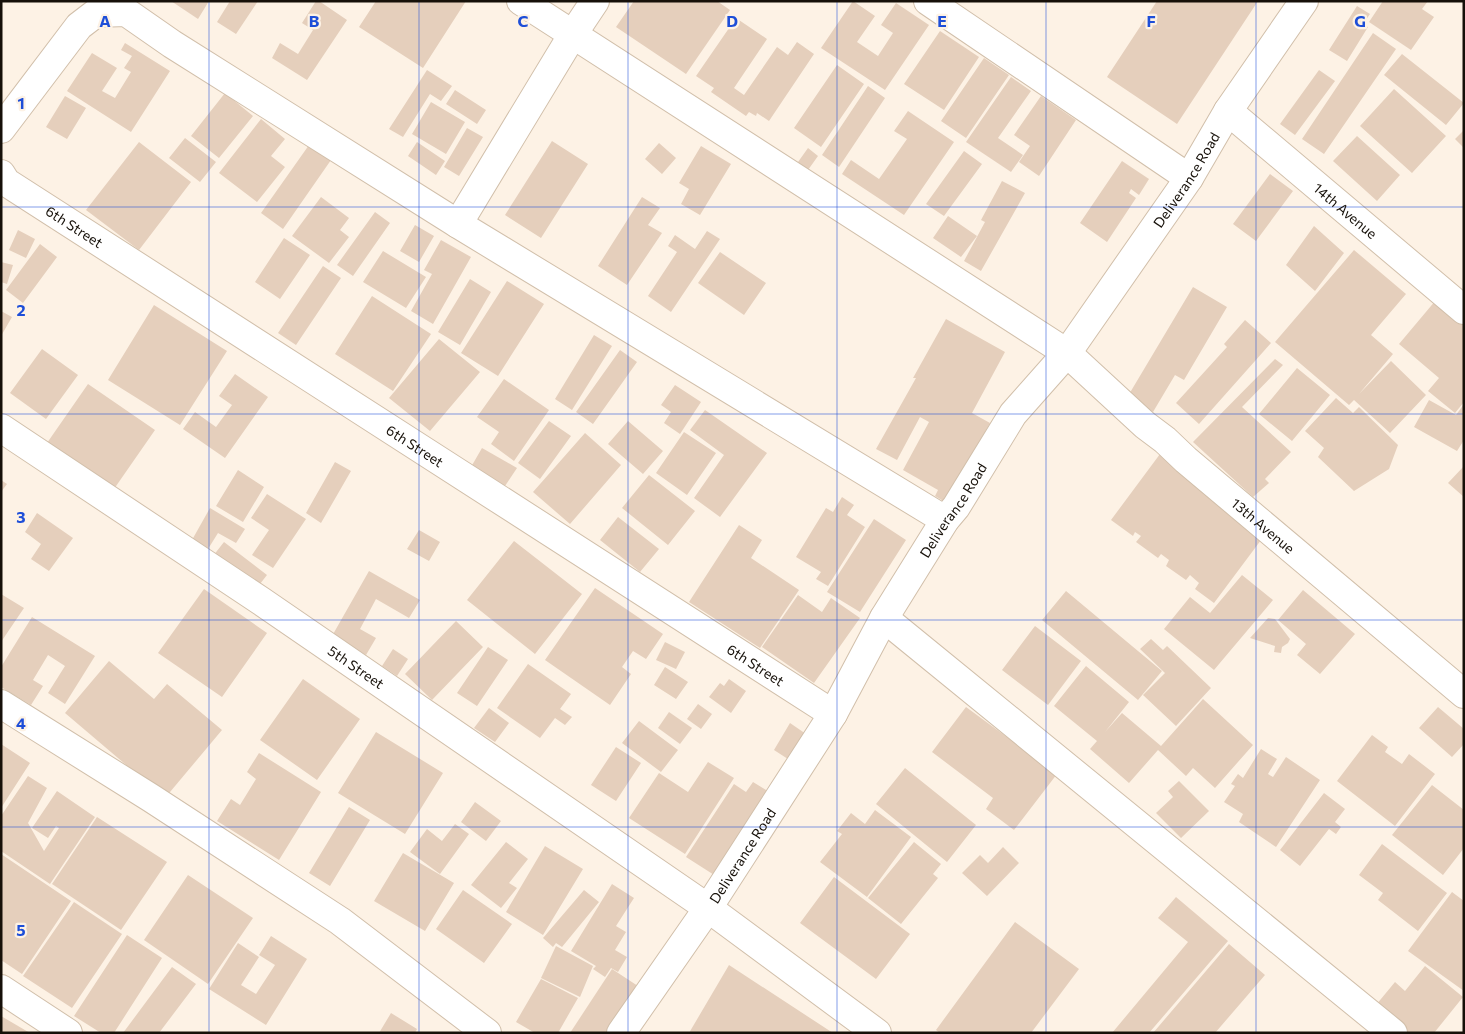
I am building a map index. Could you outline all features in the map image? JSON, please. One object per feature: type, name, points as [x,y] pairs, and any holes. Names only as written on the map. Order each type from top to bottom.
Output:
[{"type":"street","name":"13th Avenue","points":[[521,1],[1067,352],[1145,425],[1464,694]]},
{"type":"street","points":[[458,224],[595,1]]},
{"type":"street","points":[[928,1],[1189,178]]},
{"type":"street","name":"Deliverance Road","points":[[621,1033],[708,908],[833,714],[884,618],[956,507],[1013,414],[1067,352],[1189,178],[1228,111],[1304,1]]},
{"type":"street","points":[[1,129],[79,26],[96,12],[126,12],[172,44],[458,224],[946,520]]},
{"type":"street","name":"14th Avenue","points":[[1228,111],[1464,310]]},
{"type":"street","name":"6th Street","points":[[1,174],[6,182],[833,714]]},
{"type":"street","name":"5th Street","points":[[1,428],[270,606],[708,908],[877,1033]]},
{"type":"street","points":[[884,618],[1393,1033]]},
{"type":"street","points":[[1,704],[143,793],[340,921],[487,1033]]},
{"type":"street","points":[[1,989],[68,1033]]},
{"type":"building","points":[[171,1],[209,1],[198,19]]},
{"type":"building","points":[[230,1],[258,1],[236,34],[217,22]]},
{"type":"building","points":[[316,1],[319,1],[347,20],[307,80],[272,58],[280,43],[298,54],[313,30],[302,23]]},
{"type":"building","points":[[376,1],[466,1],[423,68],[359,27]]},
{"type":"building","points":[[634,1],[717,1],[730,10],[686,74],[616,27]]},
{"type":"building","points":[[853,1],[875,16],[857,42],[878,56],[893,33],[881,25],[896,3],[929,25],[885,90],[821,48]]},
{"type":"building","points":[[1157,1],[1258,1],[1177,124],[1107,77]]},
{"type":"building","points":[[1383,1],[1428,1],[1422,9],[1434,17],[1411,50],[1369,22]]},
{"type":"building","points":[[1357,6],[1370,14],[1363,24],[1368,27],[1347,61],[1329,50]]},
{"type":"building","points":[[736,18],[767,39],[734,88],[744,95],[777,47],[788,55],[797,42],[814,54],[769,121],[757,113],[756,116],[749,112],[746,116],[711,92],[714,88],[696,76]]},
{"type":"building","points":[[940,31],[979,57],[944,110],[904,84]]},
{"type":"building","points":[[1373,33],[1396,49],[1324,154],[1302,139]]},
{"type":"building","points":[[125,43],[170,71],[131,132],[67,91],[92,53],[117,68],[102,91],[115,98],[131,72],[124,68],[132,56],[121,50]]},
{"type":"building","points":[[1402,54],[1464,103],[1446,125],[1384,75]]},
{"type":"building","points":[[984,58],[1009,75],[966,138],[941,121]]},
{"type":"building","points":[[837,65],[864,84],[821,147],[794,128]]},
{"type":"building","points":[[427,70],[452,86],[441,101],[430,94],[403,137],[389,129]]},
{"type":"building","points":[[1319,70],[1335,81],[1295,135],[1280,124]]},
{"type":"building","points":[[1011,77],[1031,91],[998,138],[1023,155],[1011,172],[966,142]]},
{"type":"building","points":[[868,86],[885,98],[839,167],[822,155]]},
{"type":"building","points":[[1394,89],[1446,136],[1412,173],[1360,126]]},
{"type":"building","points":[[455,90],[486,110],[477,124],[446,104]]},
{"type":"building","points":[[225,93],[253,116],[219,158],[191,136]]},
{"type":"building","points":[[65,96],[86,108],[67,139],[46,127]]},
{"type":"building","points":[[1041,96],[1076,120],[1039,176],[1019,162],[1030,146],[1014,135]]},
{"type":"building","points":[[431,102],[465,122],[446,154],[412,134]]},
{"type":"building","points":[[908,111],[954,142],[904,215],[842,174],[851,160],[879,179],[907,139],[894,131]]},
{"type":"building","points":[[261,119],[285,139],[271,156],[285,167],[257,202],[219,173]]},
{"type":"building","points":[[467,128],[483,137],[459,176],[444,167]]},
{"type":"building","points":[[1464,130],[1464,148],[1455,139]]},
{"type":"building","points":[[1357,136],[1400,175],[1377,201],[1333,161]]},
{"type":"building","points":[[185,138],[216,162],[200,182],[169,158]]},
{"type":"building","points":[[552,141],[588,164],[541,238],[505,215]]},
{"type":"building","points":[[139,142],[191,182],[139,250],[86,210]]},
{"type":"building","points":[[417,142],[445,161],[436,175],[408,156]]},
{"type":"building","points":[[659,143],[676,158],[662,174],[645,159]]},
{"type":"building","points":[[309,145],[331,160],[283,229],[261,213]]},
{"type":"building","points":[[701,146],[731,164],[700,215],[681,204],[689,189],[679,183]]},
{"type":"building","points":[[808,148],[818,156],[808,170],[798,162]]},
{"type":"building","points":[[964,151],[982,164],[944,216],[926,204]]},
{"type":"building","points":[[1122,161],[1149,179],[1139,195],[1131,189],[1129,193],[1136,198],[1107,242],[1080,223]]},
{"type":"building","points":[[1270,174],[1293,191],[1256,241],[1233,224]]},
{"type":"building","points":[[1002,181],[1025,193],[981,271],[964,261],[985,222],[981,220]]},
{"type":"building","points":[[321,197],[349,218],[340,230],[349,237],[329,263],[292,236]]},
{"type":"building","points":[[642,197],[660,208],[648,225],[662,233],[627,285],[598,266]]},
{"type":"building","points":[[375,212],[390,223],[353,276],[337,265]]},
{"type":"building","points":[[948,216],[977,236],[961,257],[933,238]]},
{"type":"building","points":[[415,225],[434,236],[419,262],[400,251]]},
{"type":"building","points":[[1314,226],[1344,253],[1315,291],[1286,265]]},
{"type":"building","points":[[18,230],[35,239],[26,258],[9,250]]},
{"type":"building","points":[[707,231],[720,239],[671,312],[648,296],[677,252],[668,246],[675,235],[695,249]]},
{"type":"building","points":[[284,238],[310,255],[280,299],[255,282]]},
{"type":"building","points":[[441,240],[471,257],[433,324],[411,311],[432,274],[424,270]]},
{"type":"building","points":[[40,244],[57,257],[23,303],[6,290]]},
{"type":"building","points":[[1354,250],[1406,294],[1371,335],[1393,354],[1359,394],[1391,361],[1426,395],[1390,433],[1354,400],[1349,405],[1275,342]]},
{"type":"building","points":[[383,251],[426,277],[406,308],[363,282]]},
{"type":"building","points":[[720,252],[766,283],[744,315],[698,283]]},
{"type":"building","points":[[1,262],[13,265],[7,284],[1,282]]},
{"type":"building","points":[[323,266],[341,278],[296,345],[278,333]]},
{"type":"building","points":[[470,279],[491,292],[460,345],[438,332]]},
{"type":"building","points":[[507,281],[544,304],[498,376],[461,353]]},
{"type":"building","points":[[1193,287],[1227,307],[1184,380],[1175,375],[1153,412],[1128,396]]},
{"type":"building","points":[[372,296],[431,334],[393,391],[335,354]]},
{"type":"building","points":[[1436,300],[1464,323],[1464,402],[1455,413],[1428,391],[1439,378],[1399,344]]},
{"type":"building","points":[[154,305],[227,351],[180,425],[108,380]]},
{"type":"building","points":[[1,311],[12,317],[1,336]]},
{"type":"building","points":[[946,319],[1005,352],[972,413],[990,423],[964,469],[950,505],[935,496],[938,490],[903,470],[929,422],[920,417],[897,460],[876,449],[916,378],[913,378]]},
{"type":"building","points":[[1245,320],[1271,343],[1199,424],[1176,403],[1227,347],[1224,344]]},
{"type":"building","points":[[594,335],[612,346],[572,410],[555,399]]},
{"type":"building","points":[[439,339],[480,372],[430,431],[389,398]]},
{"type":"building","points":[[42,349],[78,375],[46,419],[10,393]]},
{"type":"building","points":[[620,350],[637,362],[593,424],[576,412]]},
{"type":"building","points":[[1275,359],[1283,365],[1242,407],[1291,452],[1265,479],[1269,483],[1253,497],[1193,442]]},
{"type":"building","points":[[1297,368],[1330,395],[1292,441],[1259,414]]},
{"type":"building","points":[[235,374],[268,397],[225,458],[183,429],[195,412],[216,427],[232,405],[219,396]]},
{"type":"building","points":[[504,379],[549,410],[514,461],[491,444],[499,432],[477,417]]},
{"type":"building","points":[[88,384],[155,430],[114,489],[47,443]]},
{"type":"building","points":[[675,385],[701,402],[680,434],[664,423],[671,412],[661,405]]},
{"type":"building","points":[[1336,398],[1353,413],[1359,407],[1398,445],[1389,469],[1354,491],[1318,457],[1324,448],[1305,431]]},
{"type":"building","points":[[1429,400],[1456,415],[1464,404],[1464,440],[1457,451],[1414,427]]},
{"type":"building","points":[[705,410],[767,453],[720,517],[694,498],[724,455],[690,430]]},
{"type":"building","points":[[549,421],[571,436],[540,479],[518,463]]},
{"type":"building","points":[[628,421],[663,451],[643,474],[608,444]]},
{"type":"building","points":[[684,432],[716,453],[687,495],[656,473]]},
{"type":"building","points":[[585,433],[621,465],[570,524],[533,492]]},
{"type":"building","points":[[482,448],[517,468],[505,486],[471,467]]},
{"type":"building","points":[[1160,454],[1267,532],[1214,603],[1195,589],[1199,583],[1190,575],[1186,580],[1166,566],[1169,560],[1161,554],[1158,558],[1136,542],[1141,536],[1135,532],[1133,536],[1111,520]]},
{"type":"building","points":[[335,462],[351,471],[321,523],[306,513]]},
{"type":"building","points":[[1464,466],[1464,497],[1448,483]]},
{"type":"building","points":[[238,470],[264,487],[243,522],[216,506]]},
{"type":"building","points":[[649,475],[695,511],[668,545],[622,508]]},
{"type":"building","points":[[1,480],[7,484],[1,492]]},
{"type":"building","points":[[267,494],[306,519],[273,568],[252,555],[269,530],[251,518]]},
{"type":"building","points":[[842,497],[854,505],[847,515],[865,527],[828,586],[816,579],[821,572],[796,557],[826,508],[833,512]]},
{"type":"building","points":[[210,508],[245,529],[236,543],[218,533],[208,549],[192,540]]},
{"type":"building","points":[[37,513],[73,538],[49,571],[31,559],[41,544],[25,532]]},
{"type":"building","points":[[618,517],[659,549],[640,572],[600,540]]},
{"type":"building","points":[[874,519],[906,540],[860,612],[827,592]]},
{"type":"building","points":[[739,525],[762,540],[751,558],[799,590],[760,648],[689,602]]},
{"type":"building","points":[[419,530],[440,542],[429,561],[407,549]]},
{"type":"building","points":[[514,541],[582,594],[535,654],[467,600]]},
{"type":"building","points":[[224,542],[267,575],[256,589],[213,556]]},
{"type":"building","points":[[369,571],[420,600],[409,618],[376,599],[360,629],[376,638],[366,655],[332,636]]},
{"type":"building","points":[[1242,575],[1273,600],[1214,670],[1164,629],[1190,597],[1210,613]]},
{"type":"building","points":[[595,588],[663,634],[646,659],[633,651],[622,667],[631,674],[610,705],[545,660]]},
{"type":"building","points":[[204,589],[267,633],[222,697],[158,653]]},
{"type":"building","points":[[1303,590],[1355,634],[1320,674],[1297,655],[1306,644],[1278,620]]},
{"type":"building","points":[[1066,591],[1162,671],[1138,700],[1042,620]]},
{"type":"building","points":[[1,594],[24,608],[1,642]]},
{"type":"building","points":[[798,595],[822,612],[831,598],[860,618],[814,683],[762,647]]},
{"type":"building","points":[[32,617],[95,656],[65,704],[48,693],[65,666],[48,655],[33,680],[43,686],[31,705],[1,687],[1,667]]},
{"type":"building","points":[[1268,618],[1275,619],[1290,639],[1282,647],[1281,653],[1274,652],[1275,646],[1250,638]]},
{"type":"building","points":[[456,621],[483,647],[432,700],[405,674]]},
{"type":"building","points":[[1035,626],[1081,661],[1048,705],[1002,670]]},
{"type":"building","points":[[1151,639],[1163,650],[1167,646],[1211,688],[1176,726],[1143,695],[1165,673],[1140,649]]},
{"type":"building","points":[[665,642],[685,652],[676,669],[656,660]]},
{"type":"building","points":[[488,647],[508,660],[477,706],[457,693]]},
{"type":"building","points":[[393,649],[408,659],[397,676],[382,666]]},
{"type":"building","points":[[109,661],[154,699],[167,684],[222,730],[165,798],[65,713]]},
{"type":"building","points":[[528,664],[571,694],[560,709],[572,717],[565,725],[555,718],[540,738],[497,708]]},
{"type":"building","points":[[1086,666],[1129,702],[1105,732],[1122,713],[1161,746],[1203,699],[1253,745],[1215,788],[1193,768],[1186,776],[1158,750],[1129,783],[1090,749],[1097,741],[1054,706]]},
{"type":"building","points":[[665,667],[688,682],[676,699],[654,685]]},
{"type":"building","points":[[303,679],[360,719],[317,780],[260,740]]},
{"type":"building","points":[[729,679],[746,691],[731,713],[709,697],[720,683],[724,686]]},
{"type":"building","points":[[698,704],[712,714],[701,729],[687,719]]},
{"type":"building","points":[[966,707],[1057,774],[1014,830],[986,809],[993,798],[932,752]]},
{"type":"building","points":[[1438,707],[1464,729],[1464,744],[1452,757],[1419,728]]},
{"type":"building","points":[[489,708],[509,723],[495,742],[474,728]]},
{"type":"building","points":[[669,712],[692,728],[680,744],[658,728]]},
{"type":"building","points":[[639,721],[678,750],[661,772],[622,743]]},
{"type":"building","points":[[790,723],[806,734],[791,761],[774,750]]},
{"type":"building","points":[[376,732],[443,773],[405,834],[338,793]]},
{"type":"building","points":[[1372,735],[1388,747],[1385,752],[1402,764],[1409,754],[1435,774],[1395,826],[1337,781]]},
{"type":"building","points":[[1,744],[30,763],[1,808]]},
{"type":"building","points":[[616,747],[641,763],[616,801],[591,785]]},
{"type":"building","points":[[1261,749],[1277,759],[1268,774],[1273,777],[1286,757],[1320,780],[1276,847],[1239,822],[1243,814],[1224,802],[1235,786],[1231,784],[1238,774],[1243,778]]},
{"type":"building","points":[[259,753],[321,792],[279,860],[217,821],[231,799],[240,805],[256,779],[247,772]]},
{"type":"building","points":[[708,762],[734,778],[685,854],[629,818],[659,773],[688,792]]},
{"type":"building","points":[[905,768],[976,825],[947,862],[876,804]]},
{"type":"building","points":[[28,776],[47,788],[28,823],[44,851],[59,828],[56,826],[48,838],[32,828],[57,791],[95,817],[50,884],[1,851],[1,816]]},
{"type":"building","points":[[1179,781],[1209,811],[1181,838],[1156,813],[1173,797],[1168,791]]},
{"type":"building","points":[[753,782],[771,793],[722,880],[686,857],[734,784],[746,792]]},
{"type":"building","points":[[1432,785],[1464,810],[1464,848],[1443,875],[1392,835]]},
{"type":"building","points":[[1324,793],[1345,809],[1335,822],[1341,827],[1336,834],[1329,829],[1300,866],[1280,850]]},
{"type":"building","points":[[475,802],[501,821],[486,841],[461,822]]},
{"type":"building","points":[[349,807],[370,820],[330,886],[309,873]]},
{"type":"building","points":[[875,810],[911,837],[867,897],[820,862],[842,834],[837,831],[851,813],[865,824]]},
{"type":"building","points":[[97,817],[167,862],[121,930],[52,884]]},
{"type":"building","points":[[455,824],[469,834],[440,874],[410,852],[427,829],[442,841]]},
{"type":"building","points":[[506,842],[528,859],[509,883],[517,888],[501,908],[471,885]]},
{"type":"building","points":[[914,842],[941,864],[933,874],[938,878],[901,924],[868,898]]},
{"type":"building","points":[[1382,844],[1447,893],[1418,931],[1378,900],[1383,893],[1359,875]]},
{"type":"building","points":[[545,846],[583,869],[543,935],[506,912]]},
{"type":"building","points":[[1003,847],[1019,863],[987,896],[962,873],[980,855],[988,863]]},
{"type":"building","points":[[403,853],[454,883],[425,931],[374,901]]},
{"type":"building","points":[[1,854],[71,901],[22,974],[1,960]]},
{"type":"building","points":[[188,875],[253,918],[208,984],[144,940]]},
{"type":"building","points":[[834,877],[910,934],[876,979],[800,923]]},
{"type":"building","points":[[612,884],[634,898],[616,926],[626,932],[615,950],[627,957],[618,972],[611,968],[605,977],[593,969],[596,966],[571,951]]},
{"type":"building","points":[[463,890],[512,924],[484,963],[436,929]]},
{"type":"building","points":[[584,890],[599,902],[562,947],[556,943],[553,947],[543,938]]},
{"type":"building","points":[[1452,892],[1464,901],[1464,991],[1408,951]]},
{"type":"building","points":[[1176,897],[1228,941],[1149,1033],[1112,1033],[1188,942],[1158,918]]},
{"type":"building","points":[[74,902],[122,934],[72,1008],[23,976]]},
{"type":"building","points":[[1015,922],[1079,969],[1031,1033],[940,1033],[936,1030]]},
{"type":"building","points":[[127,935],[162,958],[114,1033],[101,1033],[74,1016]]},
{"type":"building","points":[[271,936],[307,959],[266,1025],[209,989],[238,943],[259,957],[241,985],[256,994],[275,965],[259,955]]},
{"type":"building","points":[[1229,944],[1265,975],[1215,1033],[1153,1033]]},
{"type":"building","points":[[556,946],[593,966],[580,997],[541,978]]},
{"type":"building","points":[[729,965],[833,1033],[689,1033]]},
{"type":"building","points":[[1425,966],[1463,997],[1434,1033],[1408,1033],[1376,1005],[1395,982],[1405,991]]},
{"type":"building","points":[[172,967],[196,984],[159,1033],[123,1033]]},
{"type":"building","points":[[612,969],[641,988],[612,1033],[570,1033]]},
{"type":"building","points":[[541,979],[578,998],[558,1033],[535,1033],[516,1022]]},
{"type":"building","points":[[391,1013],[417,1029],[415,1033],[379,1033]]},
{"type":"building","points":[[1,1016],[30,1033],[1,1033]]}]
